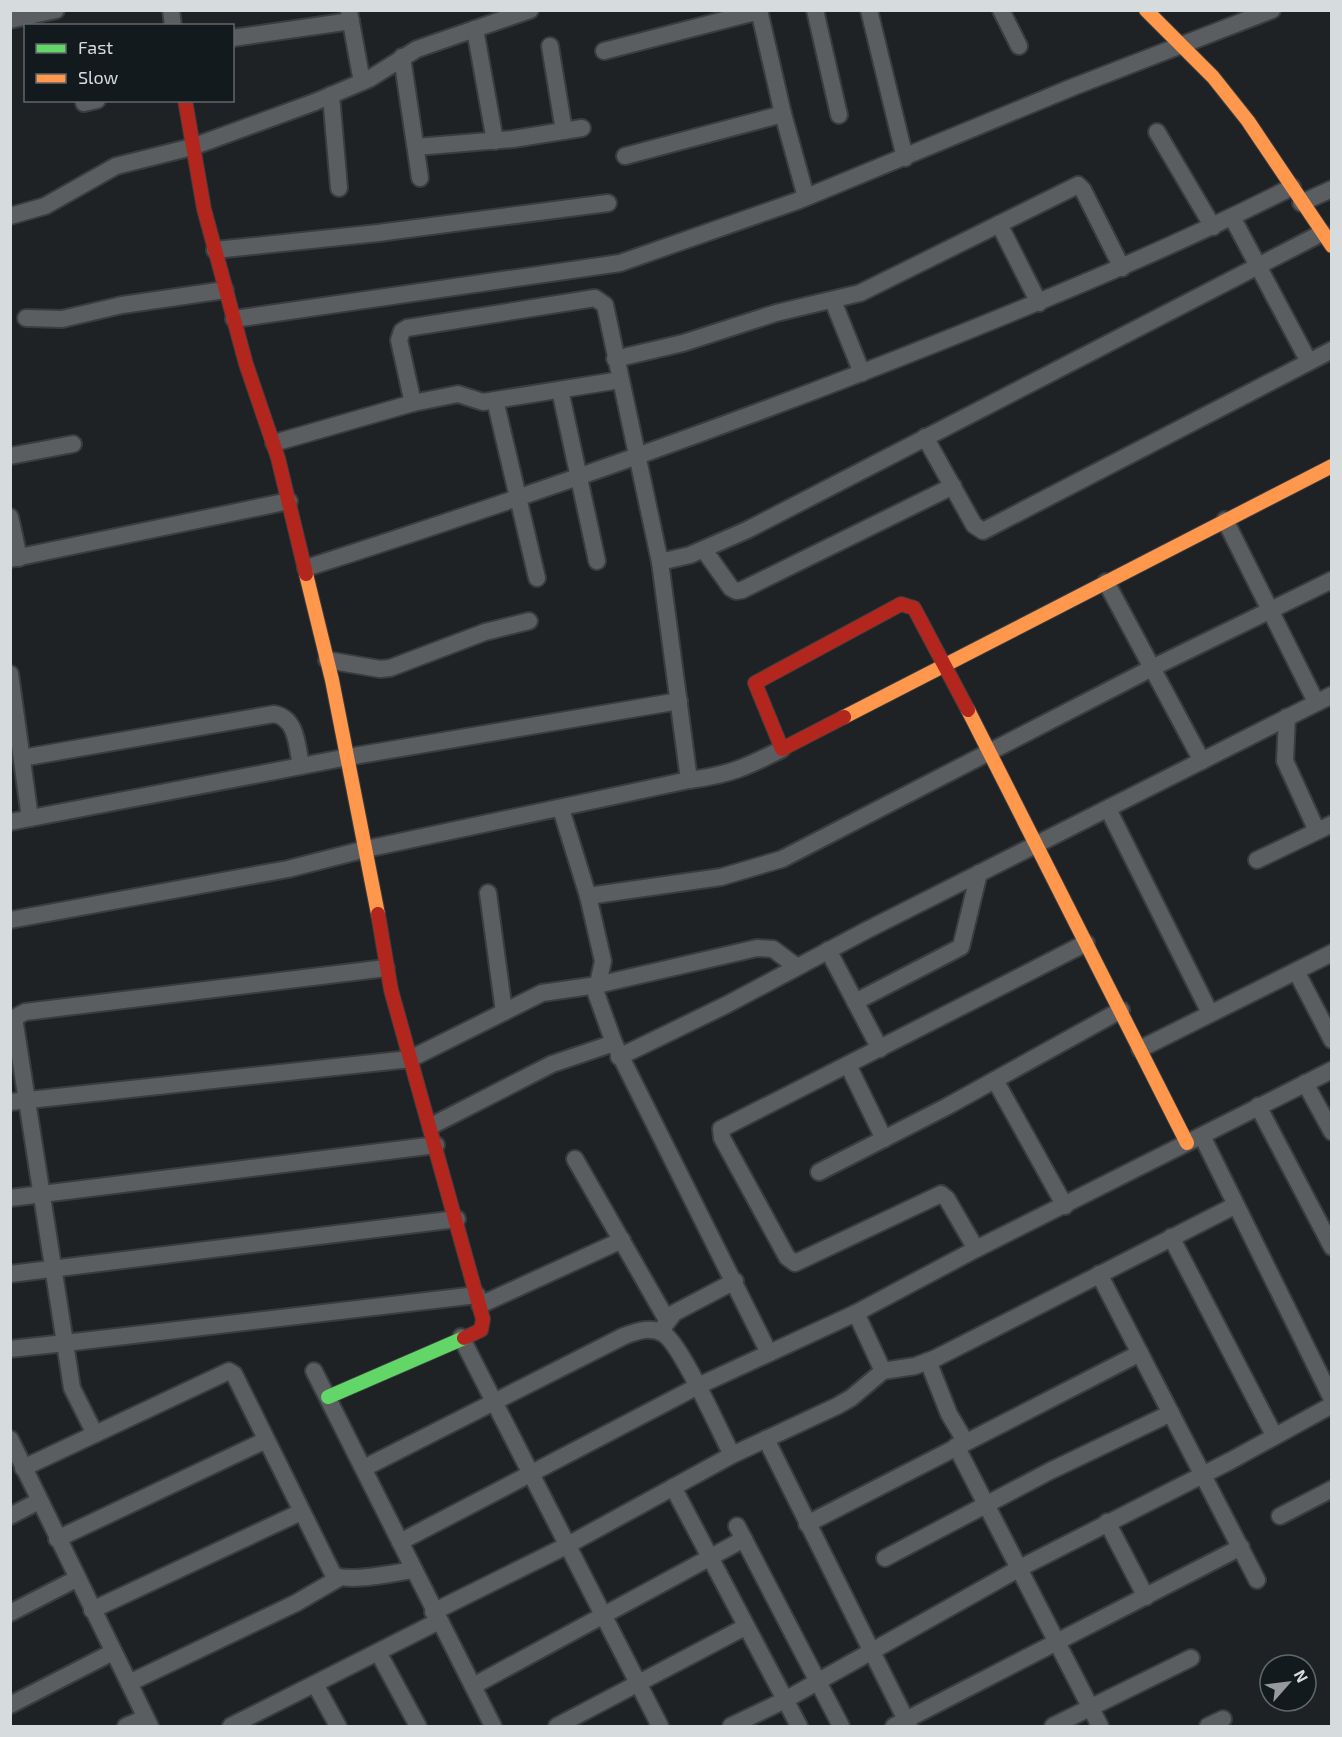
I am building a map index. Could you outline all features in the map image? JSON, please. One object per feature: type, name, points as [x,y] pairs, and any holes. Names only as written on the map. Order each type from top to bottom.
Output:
[{"type":"street","points":[[10,20],[56,10]]},
{"type":"street","points":[[10,216],[45,206],[117,166],[192,147],[331,95],[362,82],[402,57],[475,28],[530,10]]},
{"type":"street","points":[[815,10],[839,115]]},
{"type":"street","points":[[869,10],[905,158]]},
{"type":"street","points":[[1001,10],[1019,46]]},
{"type":"street","points":[[660,562],[704,550],[747,530],[1258,267],[1327,239],[1248,121],[1213,77],[1146,10]]},
{"type":"street","points":[[604,51],[759,11],[783,114],[806,197]]},
{"type":"street","points":[[234,319],[620,263],[806,197],[1073,87],[1269,11]]},
{"type":"street","points":[[234,38],[350,16],[362,82]]},
{"type":"street","points":[[475,28],[495,141]]},
{"type":"street","points":[[550,46],[564,131]]},
{"type":"street","points":[[402,57],[420,178]]},
{"type":"street","points":[[331,95],[339,188]]},
{"type":"street","points":[[185,102],[204,209],[246,364],[274,443],[306,568],[348,757],[386,968],[457,1219],[478,1300],[482,1327],[327,1397]]},
{"type":"street","points":[[625,156],[783,114]]},
{"type":"street","points":[[416,147],[495,141],[582,128]]},
{"type":"street","points":[[1157,132],[1213,227]]},
{"type":"street","points":[[615,359],[683,343],[798,307],[833,301],[877,286],[1078,185],[1082,186],[1122,268]]},
{"type":"street","points":[[306,568],[519,498],[862,373],[1122,268],[1232,218],[1292,187]]},
{"type":"street","points":[[1301,202],[1332,189]]},
{"type":"street","points":[[215,250],[378,233],[609,203]]},
{"type":"street","points":[[1232,218],[1309,362]]},
{"type":"street","points":[[999,224],[1039,303]]},
{"type":"street","points":[[26,318],[62,319],[122,305],[225,290]]},
{"type":"street","points":[[413,403],[399,340],[402,331],[413,327],[595,298],[605,305],[660,562],[689,780]]},
{"type":"street","points":[[833,301],[862,373]]},
{"type":"street","points":[[926,437],[974,525],[983,531],[989,530],[1332,350]]},
{"type":"street","points":[[274,443],[413,403],[458,394],[478,401],[495,400],[620,380]]},
{"type":"street","points":[[560,390],[597,561]]},
{"type":"street","points":[[495,400],[537,578]]},
{"type":"street","points":[[10,456],[73,444]]},
{"type":"street","points":[[10,920],[288,869],[366,849],[689,780],[734,773],[1332,466]]},
{"type":"street","points":[[704,550],[731,588],[742,591],[953,486]]},
{"type":"street","points":[[10,517],[15,559],[289,501]]},
{"type":"street","points":[[1225,520],[1316,702]]},
{"type":"street","points":[[588,896],[721,877],[774,861],[1152,668],[1332,580]]},
{"type":"street","points":[[1106,582],[1202,761]]},
{"type":"street","points":[[782,748],[755,683],[901,604],[906,603],[914,608],[991,752],[1035,844],[1140,1049],[1234,1206],[1332,1399]]},
{"type":"street","points":[[327,660],[380,669],[390,668],[484,632],[529,621]]},
{"type":"street","points":[[10,674],[30,818]]},
{"type":"street","points":[[430,1126],[552,1064],[617,1050],[796,967],[1332,695]]},
{"type":"street","points":[[10,822],[348,757],[679,701]]},
{"type":"street","points":[[22,758],[274,714],[282,715],[293,727],[301,766]]},
{"type":"street","points":[[1257,860],[1324,827],[1285,761],[1287,717]]},
{"type":"street","points":[[561,809],[588,896],[603,961],[603,970],[597,985],[599,1002],[617,1050],[735,1281],[769,1353]]},
{"type":"street","points":[[1108,809],[1210,1013]]},
{"type":"street","points":[[855,1002],[961,948],[979,873]]},
{"type":"street","points":[[488,893],[504,1012]]},
{"type":"street","points":[[976,1249],[947,1198],[941,1194],[795,1263],[787,1257],[722,1138],[721,1129],[1086,943]]},
{"type":"street","points":[[10,1102],[410,1059],[542,993],[597,985],[765,947],[782,954],[796,967]]},
{"type":"street","points":[[828,950],[880,1049]]},
{"type":"street","points":[[1140,1049],[1332,952]]},
{"type":"street","points":[[95,1434],[72,1388],[44,1195],[28,1100],[12,1028],[14,1018],[25,1012],[386,968]]},
{"type":"street","points":[[1296,971],[1332,1040]]},
{"type":"street","points":[[819,1172],[995,1080],[1121,1010]]},
{"type":"street","points":[[849,1065],[884,1138]]},
{"type":"street","points":[[400,1542],[698,1386],[856,1312],[1332,1070]]},
{"type":"street","points":[[995,1080],[1065,1206]]},
{"type":"street","points":[[1305,1083],[1332,1132]]},
{"type":"street","points":[[1258,1106],[1325,1219],[1332,1247]]},
{"type":"street","points":[[10,1198],[436,1145]]},
{"type":"street","points":[[575,1159],[622,1240],[663,1327],[698,1386],[732,1455]]},
{"type":"street","points":[[231,1726],[378,1652],[436,1617],[732,1455],[851,1398],[883,1371],[928,1361],[1234,1206]]},
{"type":"street","points":[[10,1274],[457,1219]]},
{"type":"street","points":[[1171,1237],[1274,1436]]},
{"type":"street","points":[[10,1349],[478,1300],[622,1240]]},
{"type":"street","points":[[1099,1274],[1257,1580]]},
{"type":"street","points":[[364,1468],[624,1336],[663,1327],[682,1308],[735,1281]]},
{"type":"street","points":[[856,1312],[883,1371]]},
{"type":"street","points":[[461,1337],[660,1726]]},
{"type":"street","points":[[807,1524],[1140,1353]]},
{"type":"street","points":[[928,1361],[986,1505],[1100,1726]]},
{"type":"street","points":[[24,1468],[229,1371],[234,1374],[333,1574],[339,1578]]},
{"type":"street","points":[[314,1371],[436,1617],[493,1726]]},
{"type":"street","points":[[731,1726],[785,1700],[1018,1569],[1203,1475],[1332,1405]]},
{"type":"street","points":[[885,1558],[1171,1413]]},
{"type":"street","points":[[10,1439],[147,1722],[126,1726]]},
{"type":"street","points":[[766,1439],[872,1650],[903,1724],[1241,1547]]},
{"type":"street","points":[[57,1539],[266,1440]]},
{"type":"street","points":[[673,1487],[799,1726]]},
{"type":"street","points":[[1280,1516],[1332,1489]]},
{"type":"street","points":[[10,1516],[39,1501]]},
{"type":"street","points":[[92,1610],[301,1512]]},
{"type":"street","points":[[1107,1522],[1146,1597]]},
{"type":"street","points":[[473,1686],[709,1558],[740,1532],[841,1726]]},
{"type":"street","points":[[129,1683],[296,1603],[339,1578],[414,1570]]},
{"type":"street","points":[[10,1612],[76,1579]]},
{"type":"street","points":[[557,1726],[745,1627]]},
{"type":"street","points":[[10,1705],[113,1652]]},
{"type":"street","points":[[378,1652],[418,1726]]},
{"type":"street","points":[[1053,1726],[1191,1658]]},
{"type":"street","points":[[315,1684],[338,1726]]},
{"type":"traffic: fast","points":[[328,1397],[464,1338]]},
{"type":"traffic: slow","points":[[1146,10],[1213,77],[1248,121],[1332,246]]},
{"type":"traffic: slow","points":[[844,717],[1332,466]]},
{"type":"traffic: slow","points":[[306,574],[332,680],[378,914]]},
{"type":"traffic: slow","points":[[968,710],[1187,1143]]},
{"type":"traffic: jam","points":[[185,102],[204,209],[246,364],[278,458],[306,574]]},
{"type":"traffic: jam","points":[[844,717],[782,749],[755,683],[901,604],[914,608],[968,710]]},
{"type":"traffic: jam","points":[[378,914],[391,990],[483,1319],[481,1330],[464,1338]]}]
